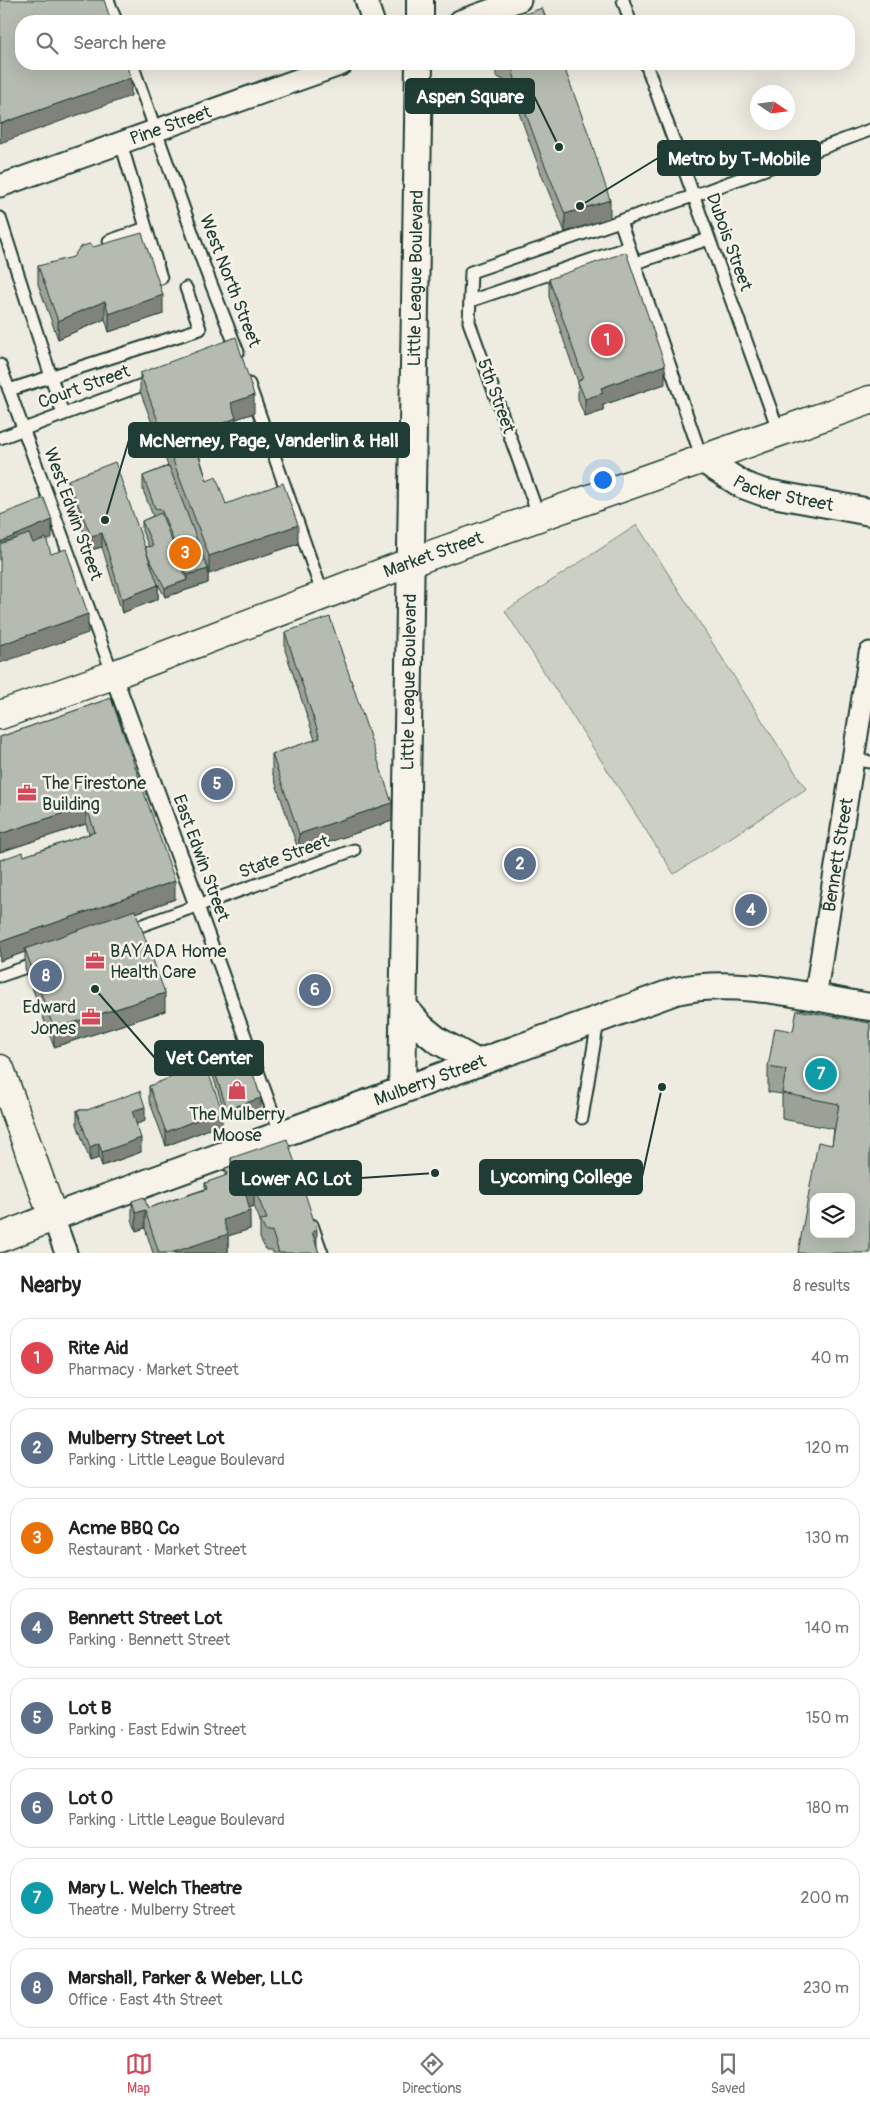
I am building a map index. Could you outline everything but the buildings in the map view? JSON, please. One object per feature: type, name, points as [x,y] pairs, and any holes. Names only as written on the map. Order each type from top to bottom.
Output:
[{"type":"main road","name":"Market Street","points":[[0,715],[324,597],[411,562],[870,400]]},
{"type":"main road","points":[[0,1069],[53,1217]]},
{"type":"main road","name":"Mulberry Street","points":[[0,1238],[53,1217]]},
{"type":"street","points":[[366,0],[371,15]]},
{"type":"street","points":[[420,0],[420,15]]},
{"type":"street","points":[[477,15],[520,0]]},
{"type":"street","name":"Pine Street","points":[[0,186],[325,70]]},
{"type":"street","name":"Little League Boulevard","points":[[402,1090],[419,70]]},
{"type":"street","name":"Packer Street","points":[[702,460],[743,485],[762,492],[870,512]]},
{"type":"street","name":"Bennett Street","points":[[815,998],[862,760],[870,653]]},
{"type":"street","name":"East Edwin Street","points":[[113,675],[198,906]]},
{"type":"street","name":"Mulberry Street","points":[[53,1217],[283,1142],[402,1090],[676,991],[696,986],[745,988],[870,1007]]},
{"type":"street","points":[[404,1007],[421,1027],[437,1040],[478,1063]]},
{"type":"street","points":[[53,1217],[66,1253]]},
{"type":"lane","points":[[108,0],[114,15]]},
{"type":"lane","points":[[623,0],[628,15]]},
{"type":"lane","name":"West North Street","points":[[134,70],[236,354]]},
{"type":"lane","name":"Dubois Street","points":[[648,70],[779,432]]},
{"type":"lane","points":[[702,460],[620,221],[870,130]]},
{"type":"lane","points":[[121,143],[161,278]]},
{"type":"lane","points":[[0,218],[64,414]]},
{"type":"lane","name":"5th Street","points":[[538,517],[469,322],[472,272],[620,221]]},
{"type":"lane","points":[[109,242],[146,228]]},
{"type":"lane","points":[[635,263],[709,239]]},
{"type":"lane","points":[[470,301],[629,247]]},
{"type":"lane","points":[[9,390],[200,329],[186,288]]},
{"type":"lane","name":"West Edwin Street","points":[[0,365],[113,675]]},
{"type":"lane","name":"Court Street","points":[[0,438],[164,376]]},
{"type":"lane","points":[[247,377],[324,597]]},
{"type":"lane","name":"State Street","points":[[117,935],[354,850]]},
{"type":"lane","name":"East Edwin Street","points":[[198,906],[283,1142]]},
{"type":"lane","points":[[0,976],[53,958]]},
{"type":"lane","points":[[582,1118],[598,1019]]},
{"type":"lane","points":[[310,1218],[322,1253]]},
{"type":"shaded area","points":[[637,525],[806,789],[674,874],[505,611]]},
{"type":"place","name":"Aspen Square","points":[[559,147]]},
{"type":"place","name":"Metro by T-Mobile","points":[[580,206]]},
{"type":"place","name":"Rite Aid","points":[[607,340]]},
{"type":"place","name":"McNerney, Page, Vanderlin & Hall","points":[[105,520]]},
{"type":"place","name":"Acme BBQ Co","points":[[185,553]]},
{"type":"place","name":"Lot B","points":[[217,784]]},
{"type":"place","name":"The Firestone Building","points":[[27,793]]},
{"type":"place","name":"Mulberry Street Lot","points":[[520,864]]},
{"type":"place","name":"Bennett Street Lot","points":[[751,910]]},
{"type":"place","name":"BAYADA Home Health Care","points":[[95,961]]},
{"type":"place","name":"Marshall, Parker & Weber, LLC","points":[[46,976]]},
{"type":"place","name":"Vet Center","points":[[95,989]]},
{"type":"place","name":"Lot O","points":[[315,990]]},
{"type":"place","name":"Edward Jones","points":[[91,1017]]},
{"type":"place","name":"Mary L. Welch Theatre","points":[[821,1074]]},
{"type":"place","name":"Lycoming College","points":[[662,1087]]},
{"type":"place","name":"The Mulberry Moose","points":[[237,1090]]},
{"type":"place","name":"Lower AC Lot","points":[[435,1173]]}]
